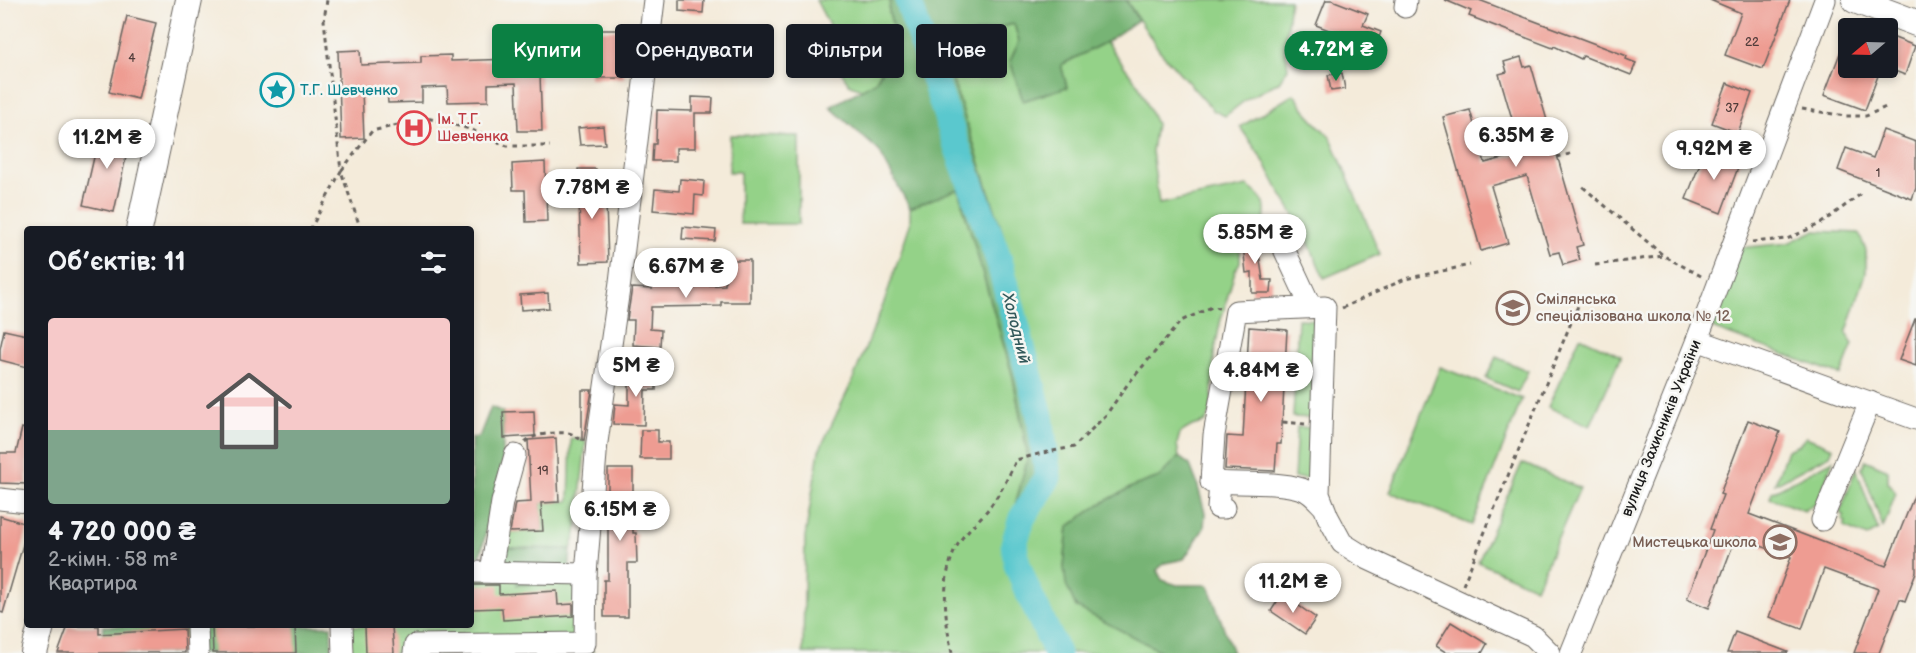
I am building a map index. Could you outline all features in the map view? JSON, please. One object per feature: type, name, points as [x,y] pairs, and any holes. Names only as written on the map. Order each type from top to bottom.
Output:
[{"type":"main road","points":[[140,226],[189,0]]},
{"type":"main road","points":[[1855,0],[1916,23]]},
{"type":"main road","points":[[34,653],[40,628]]},
{"type":"street","points":[[414,653],[415,645],[585,644],[586,574],[597,442],[620,282],[654,0]]},
{"type":"street","name":"вулиця Захисників України","points":[[1571,653],[1696,340],[1825,0]]},
{"type":"street","points":[[1276,232],[1318,311],[1319,494],[1342,543],[1366,558],[1533,636],[1550,653]]},
{"type":"street","points":[[1318,311],[1236,311],[1214,435],[1211,482],[1222,496],[1287,486],[1302,489],[1312,494],[1324,507]]},
{"type":"street","points":[[1696,340],[1916,419]]},
{"type":"street","points":[[1822,520],[1870,402]]},
{"type":"street","points":[[522,447],[502,502],[481,572],[586,574]]},
{"type":"street","points":[[0,499],[24,502]]},
{"type":"street","points":[[197,628],[198,653]]},
{"type":"street","points":[[342,628],[343,653]]},
{"type":"path","points":[[327,0],[324,20],[341,171],[360,226]]},
{"type":"path","points":[[1785,106],[1845,117],[1866,116],[1888,106]]},
{"type":"path","points":[[312,226],[341,171],[372,131],[426,118],[470,129],[507,146],[550,146]]},
{"type":"path","points":[[1557,158],[1574,153]]},
{"type":"path","points":[[1583,187],[1664,256],[1700,276]]},
{"type":"path","points":[[1732,244],[1787,239],[1820,224],[1861,194]]},
{"type":"path","points":[[1595,265],[1664,256]]},
{"type":"path","points":[[1318,311],[1361,301],[1404,279],[1470,265]]},
{"type":"path","points":[[1457,601],[1582,296]]},
{"type":"path","points":[[952,653],[946,627],[947,579],[956,547],[995,500],[1016,460],[1074,447],[1106,416],[1127,385],[1181,321],[1212,307]]},
{"type":"path","points":[[522,447],[569,433],[582,440],[597,442]]},
{"type":"green space","points":[[816,0],[890,0],[889,13],[892,24],[828,24]]},
{"type":"green space","points":[[890,0],[1126,0],[1138,20],[1106,42],[1061,65],[1067,87],[1023,101],[1010,61],[1019,41],[1014,24],[916,24],[916,78],[952,78],[1004,238],[992,241],[1040,416],[1048,477],[1022,518],[1014,544],[1017,564],[1043,625],[1004,559],[1028,457],[1013,377],[958,189],[910,208],[879,151],[830,107],[875,82],[877,78],[904,78],[904,24],[892,24],[889,13]]},
{"type":"green space","points":[[1126,0],[1290,0],[1285,44],[1288,68],[1279,82],[1247,99],[1225,116],[1214,111],[1159,50]]},
{"type":"green space","points":[[1014,24],[1019,41],[1067,87],[1061,65],[1106,42],[1139,86],[1156,124],[1152,151],[1159,204],[1247,186],[1258,194],[1264,203],[1263,226],[1240,234],[1240,262],[1235,271],[1220,323],[1214,354],[1211,411],[1205,422],[1180,433],[1177,444],[1179,457],[1159,478],[1134,486],[1100,504],[1068,527],[1064,567],[1076,606],[1164,653],[803,653],[805,537],[819,451],[851,384],[885,300],[910,224],[910,208],[958,188],[1013,377],[1028,457],[1004,559],[1017,564],[1014,544],[1044,459],[1040,416],[992,240],[1004,237],[952,78],[1007,78],[1007,26]]},
{"type":"green space","points":[[845,78],[877,78],[863,90],[849,84]]},
{"type":"green space","points":[[1294,94],[1312,119],[1331,138],[1380,254],[1324,278],[1303,230],[1263,160],[1240,127]]},
{"type":"green space","points":[[730,135],[799,136],[799,224],[740,224],[740,172],[729,172]]},
{"type":"green space","points":[[1814,231],[1859,233],[1866,251],[1866,273],[1846,334],[1853,344],[1841,375],[1712,328],[1740,248],[1788,243]]},
{"type":"green space","points":[[1298,319],[1318,320],[1314,418],[1293,417]]},
{"type":"green space","points":[[1580,337],[1621,356],[1590,426],[1548,407]]},
{"type":"green space","points":[[1496,357],[1528,371],[1518,392],[1486,378]]},
{"type":"green space","points":[[1440,367],[1522,399],[1472,525],[1390,492]]},
{"type":"green space","points":[[491,407],[503,412],[503,462],[478,565],[474,566],[474,438],[479,437]]},
{"type":"green space","points":[[1297,427],[1315,428],[1313,479],[1294,478]]},
{"type":"green space","points":[[1806,437],[1833,448],[1830,455],[1775,484],[1787,450],[1799,445]]},
{"type":"green space","points":[[571,438],[586,441],[576,534],[571,549],[506,548],[508,532],[543,531],[541,503],[569,501]]},
{"type":"green space","points":[[1179,457],[1190,465],[1197,483],[1205,513],[1204,528],[1184,559],[1165,563],[1157,570],[1162,580],[1177,585],[1208,585],[1233,653],[1164,653],[1076,607],[1066,584],[1064,567],[1068,527],[1100,504],[1134,486],[1159,477]]},
{"type":"green space","points":[[1833,460],[1817,505],[1812,504],[1805,511],[1770,498],[1772,492]]},
{"type":"green space","points":[[1865,460],[1888,470],[1888,483],[1896,493],[1883,528],[1862,468]]},
{"type":"green space","points":[[1522,463],[1580,488],[1536,588],[1478,562]]},
{"type":"green space","points":[[1856,468],[1878,530],[1867,537],[1844,527],[1846,522],[1842,520],[1844,516],[1840,513]]},
{"type":"green space","points":[[505,548],[571,549],[568,584],[517,585],[517,572],[501,572]]},
{"type":"green space","points":[[474,572],[517,572],[518,585],[586,574],[585,643],[594,653],[343,653],[342,628],[474,628]]},
{"type":"green space","points":[[103,628],[331,628],[332,653],[103,653]]},
{"type":"building","points":[[679,0],[704,0],[703,13],[679,11]]},
{"type":"building","points":[[1326,0],[1332,0],[1368,14],[1363,25],[1381,32],[1373,53],[1353,45],[1355,40],[1316,25]]},
{"type":"building","points":[[1445,0],[1479,0],[1627,56],[1626,59],[1636,63],[1631,75],[1583,56],[1581,59],[1554,46],[1553,48],[1469,16],[1471,11]]},
{"type":"building","points":[[1710,0],[1790,0],[1763,69],[1725,55],[1741,13]]},
{"type":"building","points":[[127,16],[156,23],[138,99],[109,92]]},
{"type":"building","points":[[603,30],[615,30],[615,78],[603,78]]},
{"type":"building","points":[[1898,39],[1915,46],[1905,75],[1898,72]]},
{"type":"building","points":[[360,50],[361,65],[421,63],[421,56],[451,55],[451,61],[492,60],[492,78],[540,78],[542,131],[518,131],[516,83],[488,84],[488,101],[448,102],[447,87],[422,88],[422,102],[388,103],[387,89],[362,90],[364,138],[341,139],[338,51]]},
{"type":"building","points":[[1521,57],[1524,67],[1531,65],[1583,245],[1576,247],[1580,260],[1563,265],[1559,252],[1550,254],[1527,176],[1491,186],[1508,243],[1481,251],[1443,117],[1470,110],[1485,163],[1522,153],[1499,74],[1507,72],[1504,62]]},
{"type":"building","points":[[1838,58],[1838,78],[1877,78],[1865,110],[1824,95]]},
{"type":"building","points":[[1342,73],[1345,89],[1331,91],[1328,75]]},
{"type":"building","points":[[1727,83],[1752,93],[1738,133],[1712,123]]},
{"type":"building","points":[[692,97],[713,98],[712,113],[695,113],[695,148],[676,148],[676,161],[652,161],[653,144],[656,144],[657,110],[692,111]]},
{"type":"building","points":[[603,126],[605,144],[580,145],[578,128]]},
{"type":"building","points":[[101,127],[131,134],[114,212],[83,205]]},
{"type":"building","points":[[1883,130],[1916,142],[1916,188],[1912,199],[1838,170],[1846,148],[1873,158]]},
{"type":"building","points":[[1705,151],[1725,159],[1727,152],[1742,157],[1721,213],[1686,199]]},
{"type":"building","points":[[545,162],[547,221],[526,222],[525,190],[513,190],[512,164]]},
{"type":"building","points":[[578,169],[596,169],[597,203],[606,203],[608,262],[581,263]]},
{"type":"building","points":[[680,179],[704,181],[703,196],[695,195],[694,214],[653,210],[655,189],[679,191]]},
{"type":"building","points":[[683,227],[716,230],[715,241],[682,239]]},
{"type":"building","points":[[1256,234],[1263,280],[1272,280],[1271,293],[1252,293],[1252,272],[1246,273],[1242,236]]},
{"type":"building","points":[[725,260],[750,260],[750,302],[721,302],[721,306],[651,307],[650,329],[661,330],[660,347],[633,345],[634,320],[627,320],[632,288],[725,285]]},
{"type":"building","points":[[548,293],[549,308],[521,310],[520,295]]},
{"type":"building","points":[[1916,319],[1916,366],[1899,360]]},
{"type":"building","points":[[1249,327],[1287,330],[1281,444],[1277,444],[1275,471],[1225,469],[1227,436],[1243,437]]},
{"type":"building","points":[[4,330],[24,334],[24,366],[0,360]]},
{"type":"building","points":[[629,370],[656,370],[656,390],[645,390],[644,425],[613,424],[615,404],[629,405]]},
{"type":"building","points":[[582,390],[592,390],[584,440],[582,440]]},
{"type":"building","points":[[534,411],[535,436],[504,438],[503,412]]},
{"type":"building","points":[[1748,420],[1780,432],[1749,514],[1886,566],[1916,491],[1916,572],[1905,601],[1900,599],[1879,653],[1854,653],[1878,589],[1824,569],[1802,629],[1769,617],[1791,557],[1736,537],[1709,608],[1687,599],[1713,530],[1710,529],[1723,495],[1720,494]]},
{"type":"building","points":[[22,428],[24,428],[24,484],[0,483],[0,453],[16,453]]},
{"type":"building","points":[[641,430],[658,430],[658,442],[669,442],[669,459],[640,459]]},
{"type":"building","points":[[556,438],[559,502],[541,503],[543,531],[510,532],[515,503],[531,502],[528,440]]},
{"type":"building","points":[[608,469],[633,469],[633,533],[636,533],[637,563],[628,563],[628,617],[604,617],[604,580],[608,580]]},
{"type":"building","points":[[0,516],[24,523],[24,541],[3,613],[0,612]]},
{"type":"building","points":[[474,585],[499,585],[499,594],[557,591],[558,605],[573,604],[573,616],[503,620],[502,608],[474,609]]},
{"type":"building","points":[[1282,594],[1316,618],[1305,634],[1271,611]]},
{"type":"building","points":[[1451,622],[1487,644],[1482,653],[1447,653],[1436,646]]},
{"type":"building","points":[[67,628],[99,628],[99,634],[184,629],[185,653],[58,653]]},
{"type":"building","points":[[212,628],[295,628],[296,653],[213,653]]},
{"type":"building","points":[[365,628],[392,628],[394,653],[366,653]]},
{"type":"building","points":[[1735,632],[1788,652],[1727,653]]},
{"type":"waterway","name":"Холодний","points":[[908,0],[955,141],[999,260],[1040,416],[1048,477],[1022,518],[1014,544],[1017,564],[1025,585],[1057,653]]},
{"type":"place","name":"Т.Г. Шевченко","points":[[277,90]]},
{"type":"place","name":"Ім. Т.Г. Шевченка","points":[[414,128]]},
{"type":"place","name":"Смілянська спеціалізована школа № 12","points":[[1513,308]]},
{"type":"place","name":"Мистецька школа","points":[[1780,542]]}]
